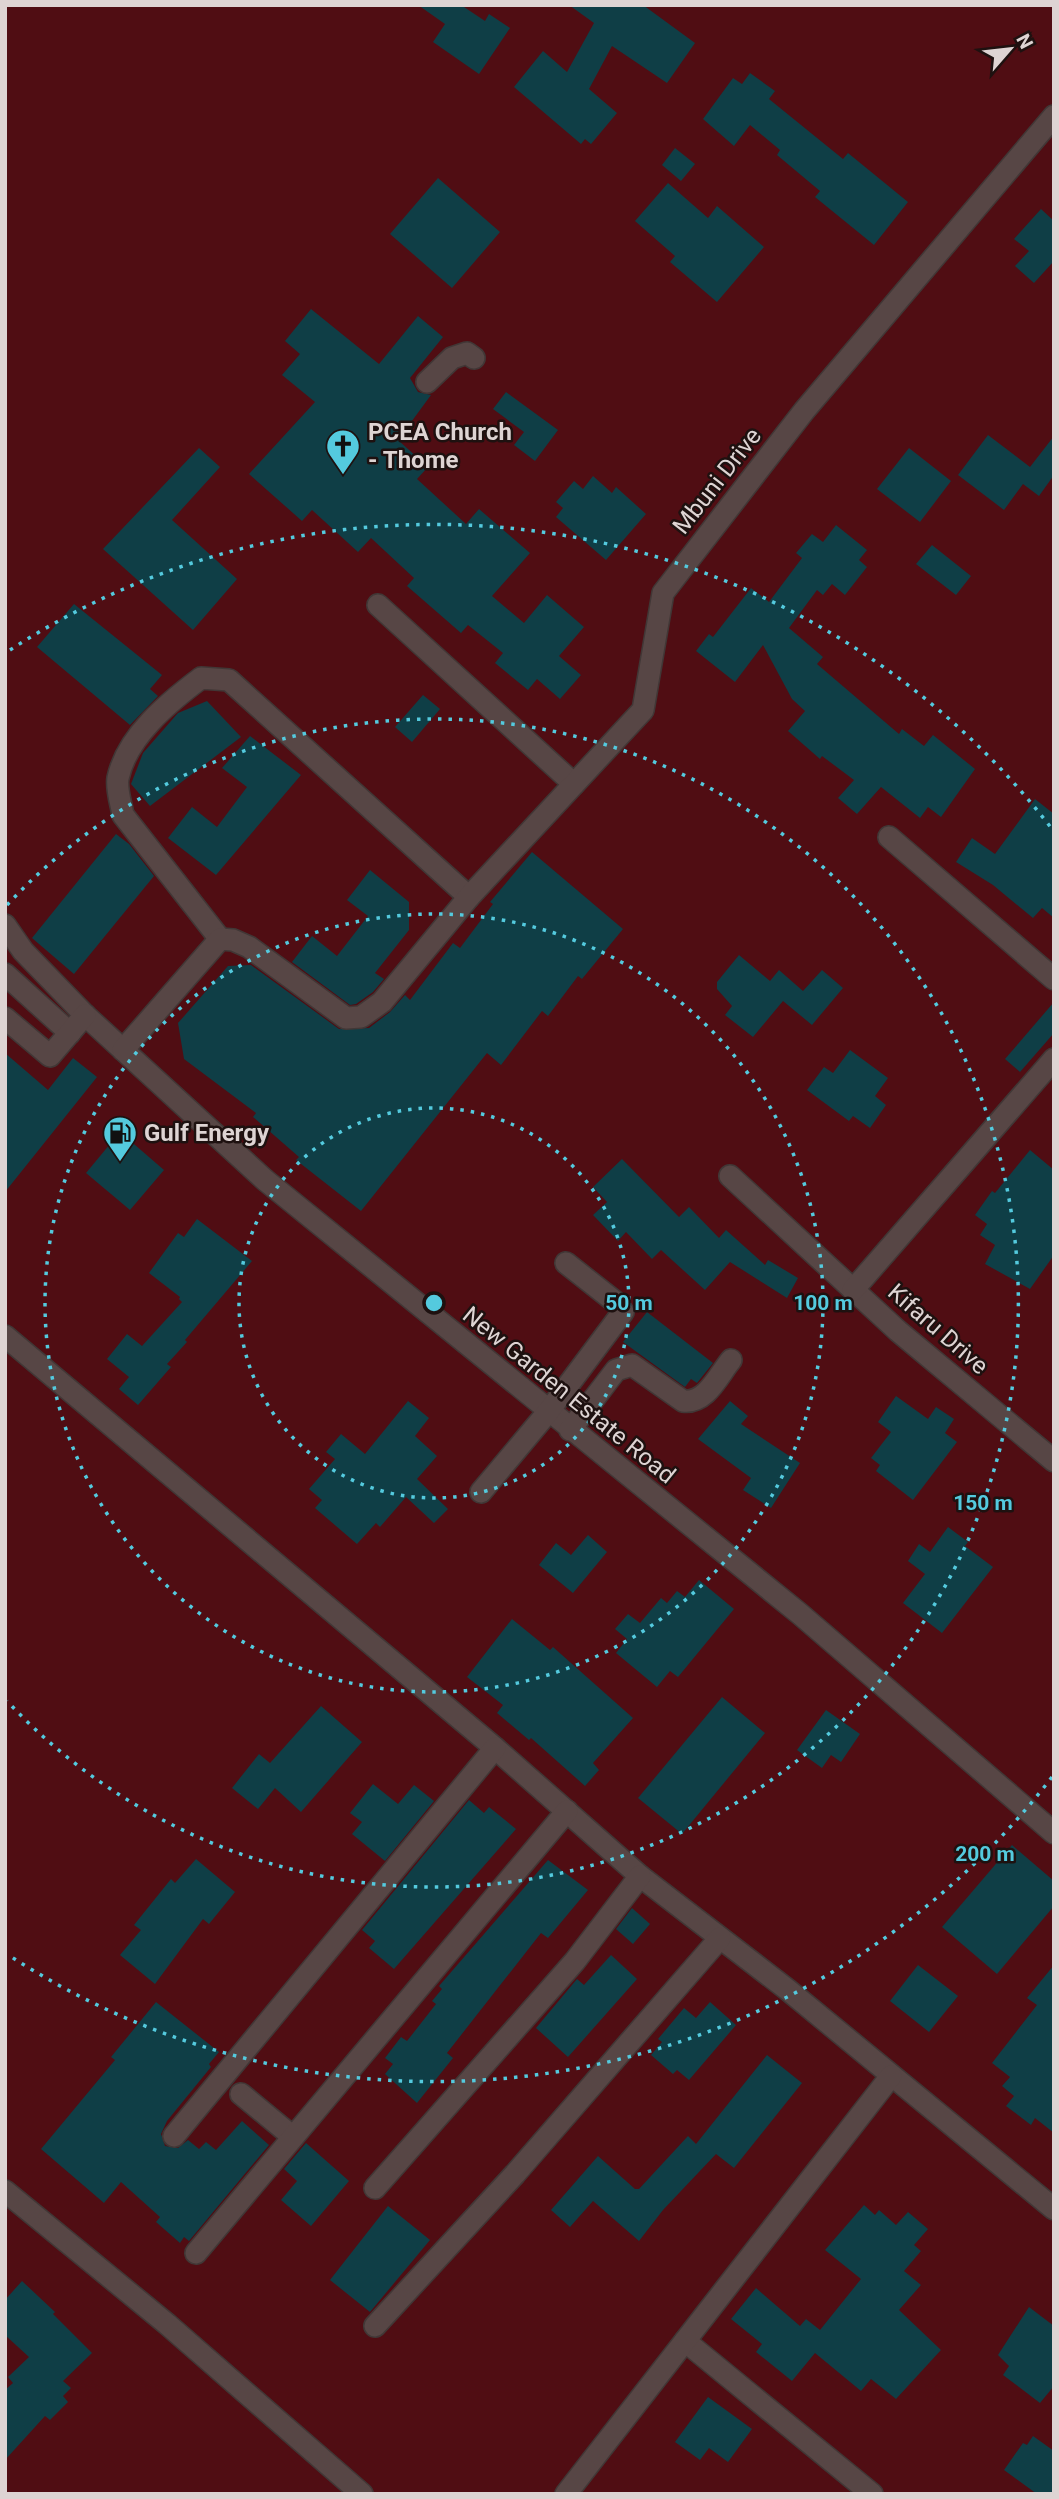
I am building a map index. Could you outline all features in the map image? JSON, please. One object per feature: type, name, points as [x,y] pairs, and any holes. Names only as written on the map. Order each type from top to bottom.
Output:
[{"type":"street","name":"Mbuni Drive","points":[[220,939],[233,940],[249,947],[346,1018],[361,1017],[382,1002],[469,897],[643,710],[663,593],[804,411],[1054,116]]},
{"type":"street","points":[[427,382],[452,358],[467,353],[474,358]]},
{"type":"street","points":[[378,605],[574,784]]},
{"type":"street","points":[[123,1050],[220,939],[123,815],[118,790],[121,769],[152,720],[201,678],[229,680],[469,897]]},
{"type":"street","points":[[890,837],[1054,979]]},
{"type":"street","name":"New Garden Estate Road","points":[[5,925],[14,954],[85,1015],[265,1180],[800,1614],[1054,1833]]},
{"type":"street","points":[[5,975],[70,1033]]},
{"type":"street","points":[[5,1018],[50,1056],[85,1015]]},
{"type":"street","points":[[853,1290],[1054,1059]]},
{"type":"street","name":"Kifaru Drive","points":[[730,1176],[853,1290],[1054,1461]]},
{"type":"street","points":[[481,1492],[548,1412],[623,1312],[566,1263]]},
{"type":"street","points":[[5,1336],[495,1748],[640,1876],[1054,2209]]},
{"type":"street","points":[[570,1430],[616,1370],[624,1365],[632,1364],[683,1401],[693,1402],[701,1398],[731,1360]]},
{"type":"street","points":[[173,2136],[495,1748]]},
{"type":"street","points":[[196,2253],[567,1811]]},
{"type":"street","points":[[374,2189],[575,1961],[640,1876]]},
{"type":"street","points":[[375,2326],[515,2174],[720,1938]]},
{"type":"street","points":[[566,2494],[891,2076]]},
{"type":"street","points":[[241,2094],[293,2137]]},
{"type":"street","points":[[5,2191],[167,2324],[362,2494]]},
{"type":"street","points":[[685,2341],[872,2494]]},
{"type":"shaded area","points":[[5,5],[1054,5],[1054,2494],[5,2494]]},
{"type":"building","points":[[418,5],[461,5],[485,21],[489,14],[510,28],[479,74],[433,42],[445,24]]},
{"type":"building","points":[[569,5],[643,5],[695,43],[667,83],[612,46],[589,89],[617,113],[591,144],[585,139],[581,144],[514,87],[543,51],[567,72],[594,23]]},
{"type":"building","points":[[750,73],[775,91],[769,99],[843,159],[848,153],[908,202],[874,245],[815,197],[820,191],[777,155],[780,150],[750,125],[734,146],[703,119],[733,78],[742,84]]},
{"type":"building","points":[[675,148],[695,164],[681,181],[662,165]]},
{"type":"building","points":[[438,178],[500,232],[452,288],[390,234]]},
{"type":"building","points":[[668,183],[708,218],[717,206],[764,247],[717,302],[670,262],[675,256],[635,221]]},
{"type":"building","points":[[1041,209],[1054,221],[1054,261],[1034,283],[1015,266],[1029,251],[1014,239]]},
{"type":"building","points":[[311,309],[379,364],[418,316],[443,337],[410,378],[418,392],[431,395],[398,440],[428,467],[417,479],[466,524],[479,509],[530,553],[492,596],[524,623],[547,595],[584,627],[559,656],[581,675],[560,699],[537,679],[528,690],[495,663],[503,653],[468,625],[461,633],[407,586],[414,578],[371,538],[358,552],[312,510],[302,521],[249,474],[315,402],[282,375],[300,354],[285,341]]},
{"type":"building","points":[[506,392],[558,430],[535,461],[514,445],[524,432],[493,409]]},
{"type":"building","points":[[988,435],[1030,467],[1054,436],[1054,475],[1039,496],[1023,484],[1004,510],[958,475]]},
{"type":"building","points":[[199,448],[220,467],[172,520],[237,579],[193,630],[103,549]]},
{"type":"building","points":[[909,448],[951,481],[920,522],[877,489]]},
{"type":"building","points":[[593,476],[612,493],[616,487],[646,514],[606,560],[556,517],[563,508],[556,502],[574,481],[583,489]]},
{"type":"building","points":[[836,525],[867,550],[859,560],[867,567],[845,595],[832,584],[823,595],[817,590],[789,628],[823,657],[817,664],[899,734],[902,729],[924,746],[933,735],[975,769],[941,817],[928,807],[920,818],[881,787],[857,814],[838,798],[854,780],[822,756],[820,759],[788,731],[805,711],[792,699],[763,645],[735,682],[696,651],[709,634],[713,637],[751,588],[769,602],[802,558],[796,553],[812,534],[823,542]]},
{"type":"building","points":[[932,545],[971,576],[956,595],[916,564]]},
{"type":"building","points":[[74,604],[162,675],[150,689],[158,696],[130,725],[37,647]]},
{"type":"building","points":[[423,695],[440,709],[412,742],[395,727]]},
{"type":"building","points":[[207,701],[241,737],[150,806],[131,784],[143,753],[178,713]]},
{"type":"building","points":[[250,736],[301,775],[216,875],[168,838],[192,807],[217,827],[247,787],[222,768]]},
{"type":"building","points":[[1035,799],[1054,814],[1054,918],[1042,908],[1033,918],[993,885],[956,862],[972,838],[995,854]]},
{"type":"building","points":[[116,834],[129,844],[154,876],[74,974],[32,938]]},
{"type":"building","points":[[532,852],[623,929],[582,979],[578,976],[548,1016],[542,1011],[501,1065],[487,1053],[361,1211],[296,1160],[299,1157],[253,1117],[256,1113],[184,1059],[178,1023],[228,966],[251,965],[339,1029],[369,1028],[390,1012],[405,995],[410,1000],[453,943],[460,948],[493,904],[490,902]]},
{"type":"building","points":[[370,870],[409,902],[409,930],[375,973],[384,979],[373,992],[350,1005],[292,962],[312,936],[337,956],[368,916],[347,900]]},
{"type":"building","points":[[739,955],[770,981],[779,970],[803,991],[822,970],[843,988],[812,1025],[783,1001],[753,1037],[725,1015],[732,1006],[717,989],[717,982]]},
{"type":"building","points":[[1054,1002],[1054,1033],[1020,1072],[1005,1059]]},
{"type":"building","points":[[850,1050],[888,1078],[875,1096],[886,1105],[870,1128],[853,1116],[849,1121],[807,1090],[824,1067],[833,1073]]},
{"type":"building","points":[[5,1053],[48,1090],[73,1058],[97,1077],[5,1192]]},
{"type":"building","points":[[120,1132],[164,1170],[130,1210],[86,1173]]},
{"type":"building","points":[[1030,1150],[1054,1170],[1054,1255],[1030,1289],[985,1264],[995,1245],[980,1235],[987,1224],[975,1215],[992,1191],[995,1193]]},
{"type":"building","points":[[622,1159],[679,1217],[689,1207],[719,1238],[726,1230],[765,1265],[768,1260],[798,1278],[787,1298],[730,1262],[705,1290],[661,1250],[652,1259],[626,1232],[618,1241],[593,1215],[607,1202],[593,1187]]},
{"type":"building","points":[[197,1219],[252,1261],[185,1340],[187,1342],[167,1364],[171,1367],[138,1405],[119,1389],[129,1377],[107,1359],[127,1334],[142,1346],[182,1302],[180,1297],[149,1273],[178,1233],[184,1237]]},
{"type":"building","points":[[647,1312],[713,1363],[697,1383],[691,1379],[685,1387],[623,1342]]},
{"type":"building","points":[[896,1396],[928,1419],[936,1407],[954,1419],[945,1433],[957,1442],[913,1500],[876,1471],[880,1465],[871,1458],[891,1432],[878,1422]]},
{"type":"building","points":[[408,1401],[429,1418],[415,1436],[437,1456],[417,1479],[448,1509],[434,1523],[406,1497],[380,1527],[376,1523],[357,1544],[315,1508],[322,1500],[309,1489],[335,1459],[326,1452],[341,1434],[365,1454]]},
{"type":"building","points":[[730,1401],[748,1416],[741,1424],[800,1463],[771,1508],[743,1490],[751,1478],[698,1439]]},
{"type":"building","points":[[948,1527],[968,1542],[965,1546],[993,1567],[942,1633],[903,1603],[925,1574],[908,1561],[919,1544],[930,1552]]},
{"type":"building","points":[[588,1535],[607,1552],[573,1593],[539,1565],[556,1543],[571,1555]]},
{"type":"building","points":[[699,1580],[734,1609],[678,1677],[670,1671],[657,1687],[616,1653],[627,1639],[615,1629],[628,1614],[640,1623],[661,1598],[667,1603],[677,1591],[685,1597]]},
{"type":"building","points":[[512,1619],[550,1650],[553,1647],[633,1718],[593,1763],[599,1770],[585,1786],[531,1738],[529,1740],[497,1713],[503,1705],[467,1677]]},
{"type":"building","points":[[722,1697],[765,1733],[682,1834],[638,1798]]},
{"type":"building","points":[[321,1706],[362,1742],[301,1812],[275,1788],[258,1809],[232,1788],[259,1754],[270,1763]]},
{"type":"building","points":[[826,1710],[860,1734],[841,1762],[831,1755],[822,1768],[797,1750]]},
{"type":"building","points":[[373,1784],[398,1804],[414,1785],[434,1801],[385,1861],[352,1834],[362,1822],[350,1813]]},
{"type":"building","points":[[469,1800],[484,1813],[489,1807],[516,1829],[394,1969],[369,1948],[375,1941],[362,1930]]},
{"type":"building","points":[[1012,1845],[1054,1881],[1054,1906],[997,1974],[942,1927]]},
{"type":"building","points":[[196,1859],[235,1892],[209,1924],[203,1919],[155,1984],[120,1955],[141,1930],[134,1925],[171,1879],[175,1883]]},
{"type":"building","points":[[548,1860],[588,1890],[548,1938],[541,1933],[447,2053],[453,2058],[417,2103],[385,2074],[393,2064],[385,2058],[401,2037],[407,2041],[436,2004],[432,2001],[442,1989],[439,1986]]},
{"type":"building","points":[[632,1908],[650,1924],[633,1944],[616,1929]]},
{"type":"building","points":[[611,1955],[637,1979],[568,2057],[536,2028],[577,1979],[584,1985]]},
{"type":"building","points":[[918,1965],[958,1996],[929,2032],[890,2001]]},
{"type":"building","points":[[1054,1965],[1054,2133],[1035,2118],[1031,2125],[1006,2106],[1014,2096],[1002,2086],[1010,2077],[992,2063],[1037,2005],[1027,1998]]},
{"type":"building","points":[[156,2002],[219,2052],[209,2064],[211,2067],[167,2121],[161,2134],[165,2146],[178,2148],[188,2140],[199,2149],[206,2142],[216,2150],[242,2121],[269,2145],[189,2241],[184,2237],[180,2243],[156,2222],[160,2217],[121,2182],[104,2203],[41,2149],[115,2060],[111,2057]]},
{"type":"building","points":[[710,2002],[736,2025],[689,2080],[677,2070],[673,2074],[651,2055],[662,2042],[658,2039],[684,2008],[696,2018]]},
{"type":"building","points":[[767,2055],[802,2083],[734,2168],[716,2154],[663,2210],[639,2241],[593,2201],[570,2227],[551,2210],[598,2156],[635,2189],[639,2189],[688,2136],[696,2144]]},
{"type":"building","points":[[306,2143],[349,2181],[311,2226],[281,2200],[297,2181],[284,2169]]},
{"type":"building","points":[[864,2205],[875,2215],[879,2210],[896,2225],[908,2212],[928,2229],[914,2245],[921,2251],[904,2271],[921,2285],[899,2310],[941,2350],[896,2399],[871,2379],[861,2391],[815,2353],[792,2381],[756,2352],[762,2344],[731,2319],[756,2288],[800,2326],[806,2319],[820,2330],[861,2279],[825,2250]]},
{"type":"building","points":[[388,2206],[430,2240],[370,2312],[330,2280]]},
{"type":"building","points":[[22,2281],[92,2353],[63,2381],[71,2388],[63,2396],[68,2402],[50,2420],[45,2416],[5,2460],[5,2390],[13,2383],[8,2377],[29,2357],[5,2335],[5,2300]]},
{"type":"building","points":[[1029,2307],[1054,2326],[1054,2386],[1040,2403],[1003,2375],[1009,2366],[998,2355]]},
{"type":"building","points":[[708,2397],[752,2429],[728,2462],[709,2448],[700,2460],[675,2442]]},
{"type":"building","points":[[1033,2436],[1054,2451],[1054,2494],[1037,2494],[1004,2470],[1023,2443],[1027,2445]]},
{"type":"place","name":"PCEA Church - Thome","points":[[343,476]]},
{"type":"place","name":"Gulf Energy","points":[[120,1163]]}]
